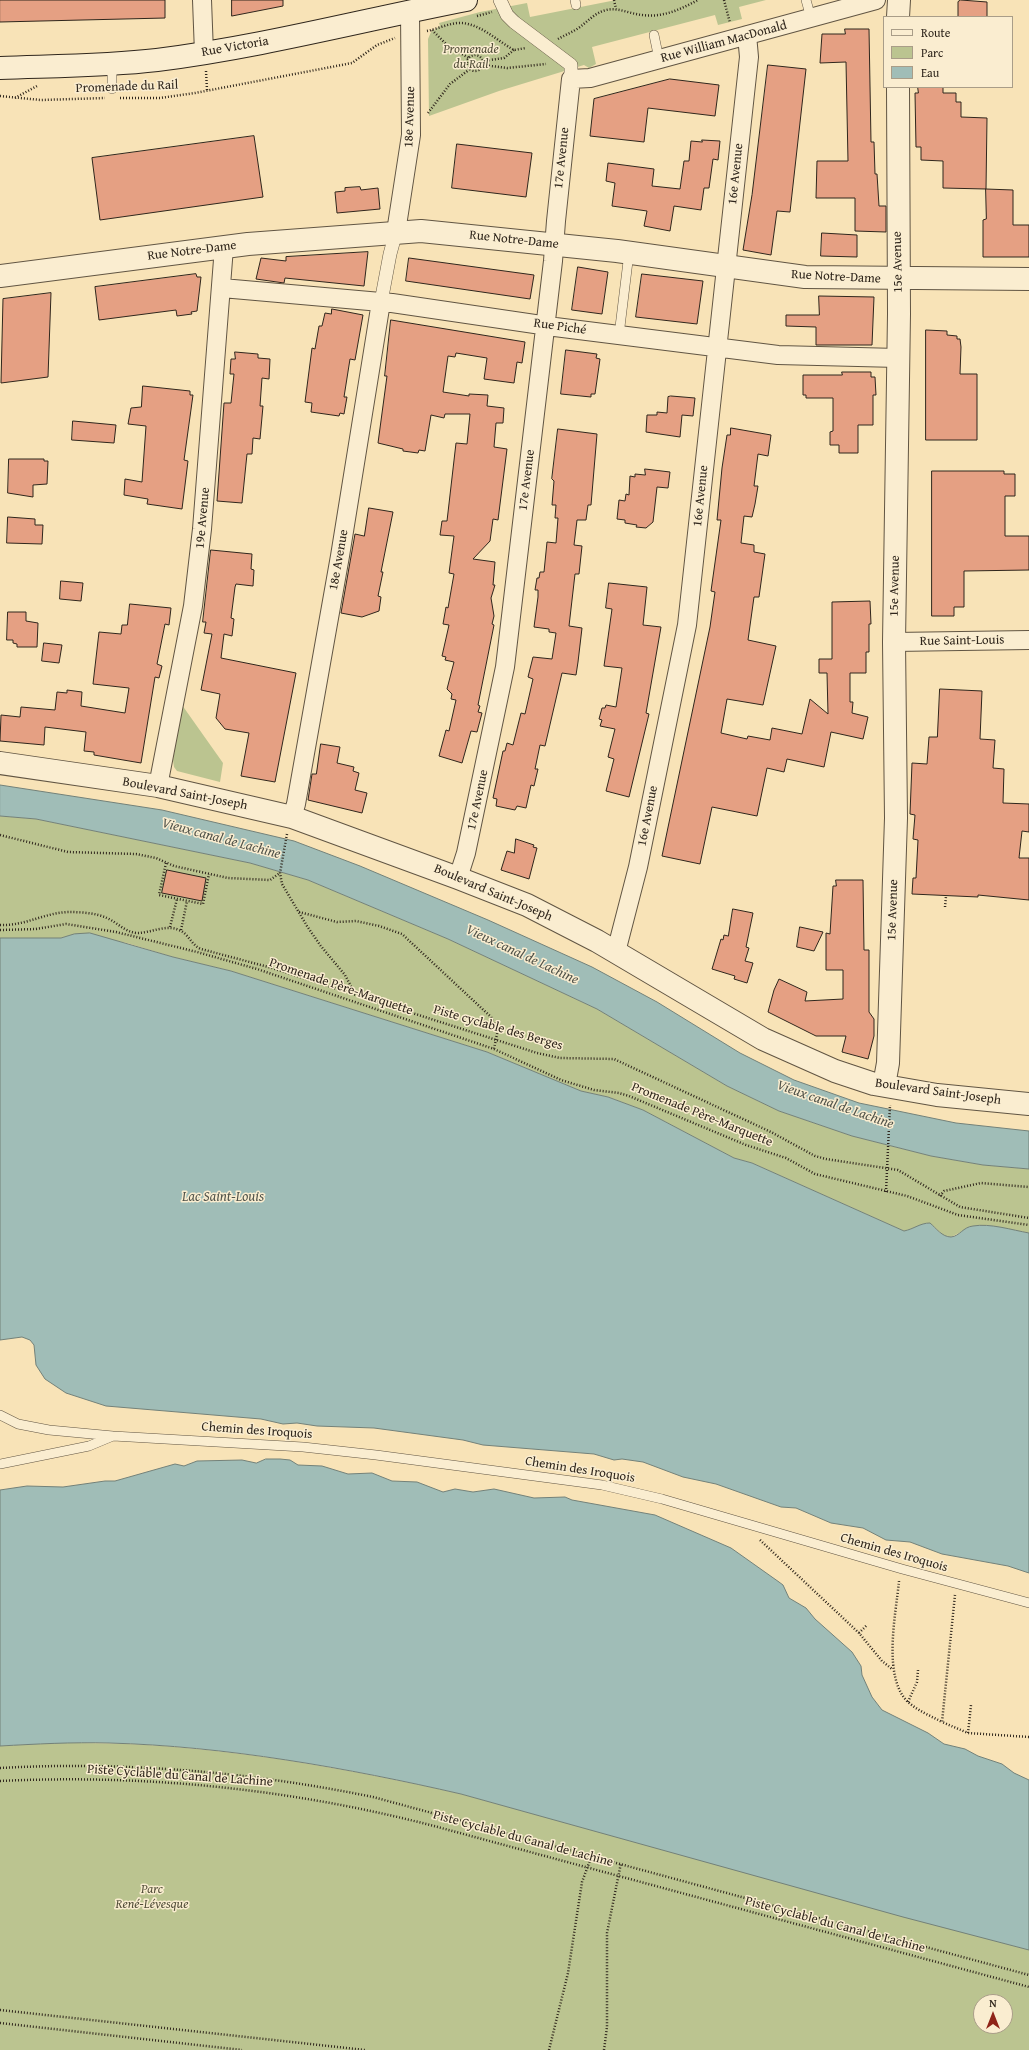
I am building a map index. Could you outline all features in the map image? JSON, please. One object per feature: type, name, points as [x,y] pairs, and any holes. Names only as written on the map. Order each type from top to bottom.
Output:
[{"type":"street","points":[[202,0],[205,61]]},
{"type":"street","name":"Rue William MacDonald","points":[[571,79],[590,78],[876,0]]},
{"type":"street","points":[[898,16],[899,0]]},
{"type":"street","points":[[502,4],[514,22],[565,59],[572,68],[571,79]]},
{"type":"street","name":"Rue Victoria","points":[[0,68],[112,64],[157,60],[205,61],[410,6],[469,12]]},
{"type":"street","name":"18e Avenue","points":[[396,232],[411,135],[410,6]]},
{"type":"street","name":"16e Avenue","points":[[616,952],[638,868],[687,625],[749,57],[747,35]]},
{"type":"street","name":"17e Avenue","points":[[458,878],[468,846],[505,667],[545,325],[554,261],[554,244],[571,79]]},
{"type":"street","name":"15e Avenue","points":[[884,1085],[888,1063],[896,818],[894,642],[898,358],[898,88]]},
{"type":"street","name":"Rue Notre-Dame","points":[[0,276],[224,246],[421,231],[554,244],[805,277],[1029,279]]},
{"type":"street","points":[[381,302],[390,254],[396,232]]},
{"type":"street","name":"19e Avenue","points":[[158,786],[193,606],[202,529],[222,288],[224,246]]},
{"type":"street","name":"Rue Piché","points":[[222,288],[381,302],[718,348],[778,354],[898,358]]},
{"type":"street","name":"18e Avenue","points":[[289,827],[296,804],[340,556],[381,302]]},
{"type":"street","name":"Rue Saint-Louis","points":[[894,642],[1029,640]]},
{"type":"street","name":"Boulevard Saint-Joseph","points":[[0,763],[158,786],[458,878],[527,905],[616,952],[764,1040],[835,1072],[884,1085],[937,1095],[1029,1104]]},
{"type":"lane","points":[[806,0],[811,18]]},
{"type":"lane","points":[[654,35],[659,59]]},
{"type":"lane","points":[[112,64],[112,88]]},
{"type":"lane","points":[[619,335],[629,253]]},
{"type":"lane","name":"Chemin des Iroquois","points":[[0,1415],[18,1424],[32,1427],[113,1436],[303,1447],[376,1455],[602,1485],[662,1499],[902,1569],[1029,1603]]},
{"type":"lane","name":"Chemin des Iroquois","points":[[0,1464],[89,1446],[113,1436]]},
{"type":"path","points":[[614,0],[616,9]]},
{"type":"path","points":[[565,59],[551,64],[514,68],[483,63],[478,55],[473,55],[469,58],[467,63],[470,69],[478,71],[483,63],[504,58],[514,50],[568,35],[600,12],[616,9],[641,15],[658,15],[674,11],[698,0]]},
{"type":"path","points":[[724,0],[730,25]]},
{"type":"path","points":[[469,58],[449,47],[432,30],[457,23],[469,12],[502,4]]},
{"type":"path","points":[[457,23],[478,29],[514,50]]},
{"type":"path","name":"Promenade du Rail","points":[[118,98],[160,98],[352,63],[389,39]]},
{"type":"path","points":[[205,61],[207,90]]},
{"type":"path","points":[[428,113],[450,84],[470,69]]},
{"type":"path","points":[[14,99],[41,84]]},
{"type":"path","name":"Promenade du Rail","points":[[0,96],[14,99],[110,98]]},
{"type":"path","points":[[289,827],[280,873],[286,893],[320,945],[345,975],[355,994]]},
{"type":"path","points":[[0,835],[68,852],[136,854],[156,858],[174,866],[209,874],[255,880],[270,880],[280,873]]},
{"type":"path","points":[[166,863],[159,895],[203,904],[209,874]]},
{"type":"path","points":[[945,907],[946,896]]},
{"type":"path","points":[[170,928],[177,899]]},
{"type":"path","points":[[0,926],[22,924],[48,915],[77,912],[97,914],[108,918],[125,930],[136,932],[170,928],[181,930],[187,901]]},
{"type":"path","points":[[299,912],[337,922],[356,921],[379,926],[402,934],[491,1017],[498,1029],[494,1049]]},
{"type":"path","name":"Promenade Père-Marquette","points":[[0,930],[36,929],[66,924],[116,932],[257,969],[494,1049],[561,1080],[594,1090],[619,1093],[629,1096],[746,1145],[786,1158],[815,1174],[920,1200],[958,1215],[1029,1224]]},
{"type":"path","name":"Piste cyclable des Berges","points":[[181,930],[195,947],[265,966],[537,1053],[560,1058],[614,1059],[771,1132],[815,1156],[898,1170],[951,1203],[972,1210],[1029,1218]]},
{"type":"path","points":[[886,1192],[890,1108]]},
{"type":"path","points":[[940,1196],[944,1192],[981,1183],[1029,1187]]},
{"type":"path","points":[[757,1536],[760,1541],[859,1633],[882,1661],[892,1669]]},
{"type":"path","points":[[900,1575],[892,1669],[899,1689],[908,1702],[942,1722],[968,1733],[1029,1737]]},
{"type":"path","points":[[942,1722],[955,1592]]},
{"type":"path","points":[[859,1633],[867,1624]]},
{"type":"path","points":[[908,1702],[917,1682],[918,1670]]},
{"type":"path","points":[[968,1733],[971,1706]]},
{"type":"path","points":[[0,1768],[99,1766],[223,1773],[273,1779],[373,1796],[1029,1975]]},
{"type":"path","name":"Piste Cyclable du Canal de Lachine","points":[[0,1781],[52,1779],[186,1784],[269,1792],[367,1809],[618,1875],[1029,1987]]},
{"type":"path","points":[[549,2050],[568,1973],[582,1882],[592,1855]]},
{"type":"path","points":[[604,2050],[607,2027],[607,1933],[621,1863]]},
{"type":"path","points":[[0,2010],[365,2050]]},
{"type":"path","points":[[0,2023],[242,2050]]},
{"type":"green space","name":"Promenade du Rail","points":[[616,0],[766,0],[739,7],[742,19],[718,25],[715,15],[592,47],[596,64],[589,68],[584,65],[499,91],[429,116],[428,39],[431,32],[440,26],[439,23],[480,12],[527,3],[530,17]]},
{"type":"green space","points":[[182,705],[223,763],[220,782],[177,771],[174,767],[173,760]]},
{"type":"green space","points":[[0,816],[36,819],[250,863],[308,880],[448,939],[597,1009],[727,1086],[779,1111],[852,1136],[931,1156],[983,1165],[1029,1169],[1029,1233],[973,1226],[951,1237],[944,1236],[930,1223],[904,1231],[752,1163],[734,1158],[643,1110],[608,1097],[581,1091],[487,1052],[231,971],[173,957],[127,943],[75,934],[61,938],[0,938]]},
{"type":"green space","name":"Parc René-Lévesque","points":[[46,1743],[79,1743],[128,1744],[212,1750],[284,1760],[391,1779],[461,1794],[1029,1950],[1029,2050],[0,2050],[0,1746]]},
{"type":"water","name":"Vieux canal de Lachine","points":[[0,785],[162,810],[294,841],[360,866],[488,920],[592,967],[657,1002],[740,1053],[794,1080],[859,1103],[956,1123],[1029,1131],[1029,1169],[983,1165],[931,1156],[852,1136],[779,1111],[727,1086],[597,1009],[448,939],[308,880],[250,863],[36,819],[0,816]]},
{"type":"water","name":"Lac Saint-Louis","points":[[90,933],[173,957],[231,971],[487,1052],[581,1091],[608,1097],[643,1110],[734,1158],[752,1163],[904,1231],[930,1223],[942,1234],[948,1237],[957,1235],[970,1227],[980,1225],[994,1226],[1029,1233],[1029,1573],[1008,1566],[942,1554],[910,1542],[886,1540],[863,1528],[831,1523],[796,1508],[781,1507],[716,1484],[683,1477],[643,1462],[622,1459],[614,1460],[594,1454],[483,1445],[463,1440],[374,1428],[317,1426],[297,1423],[283,1424],[261,1419],[106,1406],[66,1393],[45,1379],[36,1365],[34,1345],[30,1340],[22,1337],[0,1340],[0,938],[61,938],[74,934]]},
{"type":"water","points":[[266,1459],[290,1460],[298,1465],[322,1466],[348,1474],[372,1473],[392,1481],[417,1482],[443,1492],[455,1489],[473,1492],[494,1489],[534,1498],[565,1497],[572,1500],[655,1515],[731,1548],[783,1585],[789,1598],[806,1608],[815,1619],[852,1652],[861,1666],[862,1675],[872,1697],[882,1710],[928,1733],[944,1744],[965,1749],[978,1756],[1002,1764],[1014,1773],[1029,1780],[1029,1950],[903,1917],[461,1794],[374,1775],[286,1760],[153,1745],[81,1743],[0,1746],[0,1490],[27,1486],[63,1487],[115,1481],[175,1464],[184,1466],[197,1461],[242,1460],[256,1463]]},
{"type":"building","points":[[0,0],[165,0],[165,18],[0,22]]},
{"type":"building","points":[[232,0],[283,0],[283,6],[232,16]]},
{"type":"building","points":[[961,0],[987,2],[987,16],[958,16],[958,2]]},
{"type":"building","points":[[845,29],[869,29],[871,142],[874,142],[875,174],[877,174],[879,206],[886,206],[886,232],[855,231],[855,198],[816,198],[817,161],[848,161],[846,62],[820,63],[822,34],[845,34]]},
{"type":"building","points":[[768,65],[806,69],[790,212],[777,211],[771,255],[743,250],[752,195]]},
{"type":"building","points":[[670,79],[719,85],[715,116],[648,108],[644,142],[590,136],[594,99]]},
{"type":"building","points":[[918,88],[943,88],[943,93],[956,93],[956,102],[961,102],[961,117],[987,118],[986,189],[943,188],[943,161],[921,160],[921,147],[916,147],[915,93],[918,93]]},
{"type":"building","points":[[254,136],[263,197],[100,220],[92,158]]},
{"type":"building","points":[[702,140],[720,141],[718,160],[713,159],[709,188],[704,188],[701,210],[674,206],[670,231],[644,226],[647,211],[612,206],[615,183],[606,181],[608,163],[654,169],[652,186],[680,189],[684,161],[689,161],[691,141],[702,142]]},
{"type":"building","points":[[457,144],[532,153],[526,197],[452,188]]},
{"type":"building","points":[[360,187],[361,190],[378,188],[380,209],[337,213],[335,192],[345,191],[345,188]]},
{"type":"building","points":[[986,189],[1013,190],[1013,225],[1029,225],[1029,257],[983,257],[983,220],[986,219]]},
{"type":"building","points":[[822,233],[857,235],[857,257],[821,256]]},
{"type":"building","points":[[368,252],[364,286],[285,278],[284,283],[256,279],[261,258],[286,261],[286,257]]},
{"type":"building","points":[[409,258],[534,275],[530,299],[406,281]]},
{"type":"building","points":[[578,267],[608,272],[602,314],[572,310]]},
{"type":"building","points":[[196,274],[197,277],[201,277],[197,311],[191,312],[192,314],[177,316],[176,310],[99,320],[95,287]]},
{"type":"building","points":[[642,274],[703,281],[697,324],[636,317]]},
{"type":"building","points":[[51,293],[48,377],[1,383],[3,299]]},
{"type":"building","points":[[819,296],[874,297],[872,345],[816,345],[816,327],[786,326],[786,315],[819,315]]},
{"type":"building","points":[[332,309],[363,315],[355,360],[350,359],[344,397],[347,397],[344,414],[340,413],[339,416],[311,412],[312,403],[305,402],[312,348],[315,349],[319,326],[322,326],[325,313],[331,314]]},
{"type":"building","points":[[391,320],[525,342],[522,363],[517,362],[514,383],[484,379],[487,358],[456,353],[455,357],[448,356],[443,392],[469,396],[469,394],[488,395],[487,406],[504,408],[503,423],[496,423],[494,447],[507,449],[498,520],[493,519],[490,541],[473,559],[495,562],[493,585],[495,585],[491,598],[494,616],[492,624],[494,625],[478,705],[480,706],[478,712],[482,713],[477,732],[471,731],[462,763],[439,756],[446,730],[449,731],[456,700],[451,699],[452,694],[447,689],[454,662],[445,660],[446,657],[442,656],[449,625],[443,624],[446,607],[448,608],[454,574],[449,573],[454,536],[440,535],[442,521],[447,521],[456,443],[467,444],[470,414],[445,414],[444,418],[431,415],[425,451],[419,450],[418,453],[403,451],[403,449],[378,443],[387,376],[385,376]]},
{"type":"building","points":[[926,330],[947,331],[947,335],[957,336],[957,339],[960,339],[961,347],[960,374],[977,374],[977,440],[926,440]]},
{"type":"building","points":[[566,350],[597,354],[596,358],[600,359],[595,394],[591,394],[591,397],[561,394]]},
{"type":"building","points":[[235,352],[258,354],[258,358],[270,359],[269,379],[262,378],[260,406],[263,406],[260,439],[253,438],[252,454],[247,454],[242,503],[217,501],[224,403],[231,403],[234,374],[230,374],[231,359],[235,359]]},
{"type":"building","points":[[842,372],[871,372],[871,377],[875,377],[876,395],[873,395],[873,425],[858,425],[858,453],[839,453],[839,445],[830,445],[830,432],[833,431],[833,398],[806,398],[806,395],[803,395],[803,375],[842,375]]},
{"type":"building","points":[[143,386],[190,391],[190,395],[193,395],[184,460],[188,461],[182,509],[147,504],[148,499],[124,495],[125,479],[142,482],[146,426],[128,424],[131,408],[141,407]]},
{"type":"building","points":[[668,397],[695,398],[693,416],[682,415],[680,437],[646,432],[647,415],[657,415],[657,412],[667,413]]},
{"type":"building","points":[[73,421],[116,425],[114,443],[72,440]]},
{"type":"building","points":[[731,428],[771,435],[768,456],[758,454],[754,486],[758,486],[755,504],[752,517],[744,516],[741,543],[754,545],[754,552],[765,554],[759,597],[754,597],[748,640],[776,646],[763,705],[727,699],[721,733],[747,739],[748,736],[770,740],[772,728],[802,734],[810,699],[828,714],[827,673],[819,673],[819,659],[832,659],[832,602],[870,601],[871,624],[869,624],[869,652],[866,652],[866,673],[850,673],[850,702],[853,702],[852,713],[868,717],[863,739],[831,732],[824,767],[787,759],[784,772],[767,768],[757,816],[712,807],[700,864],[662,856],[710,627],[715,592],[711,591],[721,520],[717,520],[722,468],[727,435],[730,435]]},
{"type":"building","points":[[558,429],[597,434],[591,505],[588,505],[586,520],[577,520],[574,545],[582,546],[579,574],[575,574],[569,626],[582,628],[576,675],[562,673],[545,746],[540,745],[535,769],[538,769],[534,786],[531,785],[526,808],[517,806],[515,810],[496,806],[497,799],[493,798],[503,751],[505,751],[507,743],[513,745],[521,713],[525,714],[533,679],[528,677],[533,657],[552,659],[556,633],[549,632],[549,629],[534,627],[538,597],[538,590],[535,590],[537,578],[539,578],[540,572],[544,572],[547,542],[556,543],[558,518],[555,518],[556,505],[552,505],[554,481],[552,479]]},
{"type":"building","points":[[9,459],[44,459],[44,461],[48,461],[47,484],[33,485],[33,497],[8,493]]},
{"type":"building","points":[[645,469],[670,472],[668,488],[657,487],[653,522],[646,528],[636,527],[637,525],[625,523],[625,520],[617,519],[619,500],[625,501],[626,494],[629,495],[630,476],[635,477],[635,474],[645,475]]},
{"type":"building","points":[[932,471],[1004,471],[1004,474],[1015,474],[1015,496],[1005,496],[1005,536],[1029,536],[1029,570],[964,571],[964,607],[954,607],[954,616],[932,616]]},
{"type":"building","points":[[369,508],[393,512],[381,572],[383,572],[378,596],[381,597],[379,611],[362,617],[341,613],[355,534],[364,536]]},
{"type":"building","points":[[8,517],[35,519],[35,525],[43,525],[42,544],[7,543]]},
{"type":"building","points":[[211,550],[252,554],[251,569],[254,570],[253,586],[236,584],[231,618],[234,619],[232,636],[224,634],[221,658],[296,673],[275,782],[241,776],[249,733],[225,729],[216,718],[220,694],[201,690],[212,634],[204,633],[206,622],[203,622]]},
{"type":"building","points":[[61,581],[83,583],[81,601],[60,599]]},
{"type":"building","points":[[609,583],[647,587],[643,625],[661,627],[646,713],[649,714],[629,797],[606,791],[614,759],[608,757],[615,729],[600,726],[602,720],[599,719],[602,708],[605,708],[606,705],[616,707],[622,668],[604,666],[612,609],[606,608]]},
{"type":"building","points":[[130,604],[171,608],[169,625],[165,624],[157,664],[162,666],[159,678],[155,677],[141,763],[94,755],[94,752],[84,751],[86,732],[45,727],[44,745],[0,741],[1,715],[20,717],[21,707],[55,710],[57,692],[67,693],[67,690],[82,692],[81,706],[125,713],[129,688],[93,684],[99,632],[121,634],[122,625],[127,625]]},
{"type":"building","points":[[8,612],[26,612],[26,621],[38,623],[37,647],[17,647],[17,644],[13,643],[13,640],[7,640]]},
{"type":"building","points":[[44,643],[62,645],[59,663],[42,661]]},
{"type":"building","points":[[940,689],[982,691],[980,739],[995,740],[993,768],[1004,769],[1003,803],[1029,804],[1029,832],[1022,831],[1019,858],[1029,858],[1029,900],[978,895],[978,897],[912,894],[913,878],[916,878],[918,840],[913,839],[915,815],[910,814],[912,763],[927,764],[929,737],[937,737]]},
{"type":"building","points":[[321,744],[340,747],[337,763],[354,767],[353,771],[359,773],[355,790],[367,793],[362,813],[308,800],[312,774],[316,774]]},
{"type":"building","points":[[516,839],[534,845],[533,847],[537,848],[529,879],[501,870],[507,851],[514,853]]},
{"type":"building","points":[[167,870],[206,878],[202,901],[162,893]]},
{"type":"building","points":[[836,880],[863,880],[864,950],[869,950],[869,1012],[874,1019],[874,1036],[868,1059],[842,1052],[846,1036],[816,1036],[768,1012],[774,990],[779,979],[807,992],[805,1001],[843,999],[843,970],[826,970],[826,933],[830,934],[833,886],[836,886]]},
{"type":"building","points":[[733,909],[753,913],[746,947],[749,948],[745,961],[753,963],[747,983],[734,979],[735,976],[712,969],[721,939],[723,940],[724,935],[728,936]]},
{"type":"building","points":[[800,927],[823,932],[814,951],[797,947]]}]
